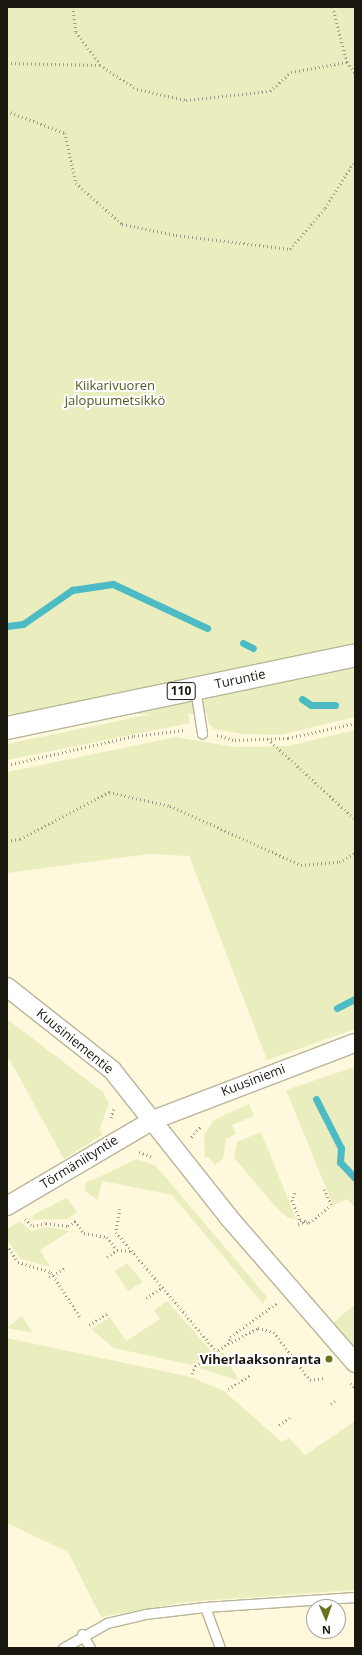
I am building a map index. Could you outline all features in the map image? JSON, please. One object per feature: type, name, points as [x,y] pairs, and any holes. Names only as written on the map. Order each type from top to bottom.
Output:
[{"type":"main road","name":"Turuntie","points":[[7,728],[355,655]]},
{"type":"street","name":"Kuusiniementie","points":[[7,987],[107,1065],[153,1120]]},
{"type":"street","name":"Kuusiniemi","points":[[153,1120],[355,1043]]},
{"type":"street","points":[[153,1120],[172,1147],[298,1300],[355,1363]]},
{"type":"street","name":"Törmäniityntie","points":[[7,1206],[153,1120]]},
{"type":"lane","points":[[195,688],[202,732]]},
{"type":"lane","points":[[63,1648],[82,1634],[107,1623],[205,1606],[355,1597]]},
{"type":"lane","points":[[205,1606],[220,1648]]},
{"type":"lane","points":[[82,1634],[90,1648]]},
{"type":"path","points":[[73,7],[76,32],[100,65],[137,89],[186,100],[270,91],[291,72],[347,62]]},
{"type":"path","points":[[333,7],[347,62],[355,73]]},
{"type":"path","points":[[7,63],[100,65]]},
{"type":"path","points":[[7,111],[65,133],[76,183],[122,224],[176,235],[290,249],[325,208],[355,160]]},
{"type":"path","points":[[7,765],[134,736],[175,729],[202,732],[235,740],[268,739],[325,731],[355,723]]},
{"type":"path","points":[[268,739],[355,819]]},
{"type":"path","points":[[7,841],[20,839],[109,792],[170,806],[301,864],[339,862],[355,853]]},
{"type":"path","points":[[132,1153],[153,1157],[172,1147]]},
{"type":"path","points":[[295,1193],[292,1200],[300,1220],[309,1223],[331,1205],[324,1189]]},
{"type":"path","points":[[120,1209],[116,1232],[218,1352]]},
{"type":"path","points":[[24,1216],[33,1226],[46,1223],[68,1226],[75,1221],[84,1233],[107,1237],[117,1250]]},
{"type":"path","points":[[298,1224],[305,1220],[309,1225]]},
{"type":"path","points":[[7,1245],[18,1262],[53,1275],[81,1318]]},
{"type":"path","points":[[107,1257],[117,1250],[132,1251]]},
{"type":"path","points":[[50,1278],[65,1268]]},
{"type":"path","points":[[146,1298],[163,1288]]},
{"type":"path","points":[[228,1344],[230,1337],[279,1302]]},
{"type":"path","points":[[88,1325],[108,1313]]},
{"type":"path","points":[[192,1374],[195,1366],[228,1344],[258,1328],[274,1332],[310,1380],[323,1378]]},
{"type":"path","points":[[289,1359],[293,1357]]},
{"type":"path","points":[[228,1389],[250,1375]]},
{"type":"path","points":[[331,1404],[336,1400]]},
{"type":"path","points":[[279,1425],[291,1416]]},
{"type":"green space","name":"Kiikarivuoren jalopuumetsikkö","points":[[7,7],[355,7],[355,714],[7,714]]},
{"type":"green space","points":[[355,673],[355,717],[280,735],[243,734],[214,729],[209,724],[206,710],[212,703]]},
{"type":"green space","points":[[175,709],[187,711],[190,723],[7,760],[7,744]]},
{"type":"green space","points":[[355,730],[355,1029],[267,1060],[189,856],[149,854],[7,873],[7,772],[176,737],[234,747],[288,746]]},
{"type":"green space","points":[[7,1019],[103,1092],[109,1103],[100,1129],[102,1135],[64,1159],[10,1060],[7,1060]]},
{"type":"green space","points":[[354,1067],[355,1208],[347,1199],[333,1205],[286,1090]]},
{"type":"green space","points":[[249,1104],[254,1116],[232,1125],[236,1134],[226,1139],[223,1159],[215,1165],[208,1156],[205,1158],[204,1135],[214,1120]]},
{"type":"green space","points":[[261,1132],[296,1219],[288,1218],[274,1205],[234,1158],[237,1142]]},
{"type":"green space","points":[[137,1159],[156,1166],[267,1297],[263,1304],[172,1195],[102,1181],[98,1200],[85,1191],[86,1183]]},
{"type":"green space","points":[[67,1198],[77,1212],[68,1219],[32,1220],[33,1215]]},
{"type":"green space","points":[[20,1221],[31,1231],[47,1227],[70,1231],[40,1250],[50,1267],[19,1258],[7,1239],[7,1229]]},
{"type":"green space","points":[[127,1263],[143,1282],[128,1291],[115,1271]]},
{"type":"green space","points":[[167,1301],[212,1352],[191,1365],[114,1348],[91,1329],[110,1317],[126,1341],[160,1319],[154,1310]]},
{"type":"green space","points":[[355,1304],[355,1347],[333,1323]]},
{"type":"green space","points":[[22,1316],[33,1333],[7,1328]]},
{"type":"green space","points":[[7,1338],[191,1377],[224,1391],[282,1442],[289,1438],[305,1455],[355,1421],[355,1590],[186,1602],[101,1617],[68,1552],[7,1523]]},
{"type":"green space","points":[[223,1352],[238,1379],[236,1380],[199,1368]]},
{"type":"waterway","points":[[7,626],[23,624],[72,590],[113,584],[207,628]]},
{"type":"waterway","points":[[243,643],[253,648]]},
{"type":"waterway","points":[[302,699],[311,705],[335,705]]},
{"type":"waterway","points":[[337,1008],[355,999]]},
{"type":"waterway","points":[[316,1099],[341,1148],[340,1162],[355,1178]]},
{"type":"place","name":"Viherlaaksonranta","points":[[329,1359]]}]
